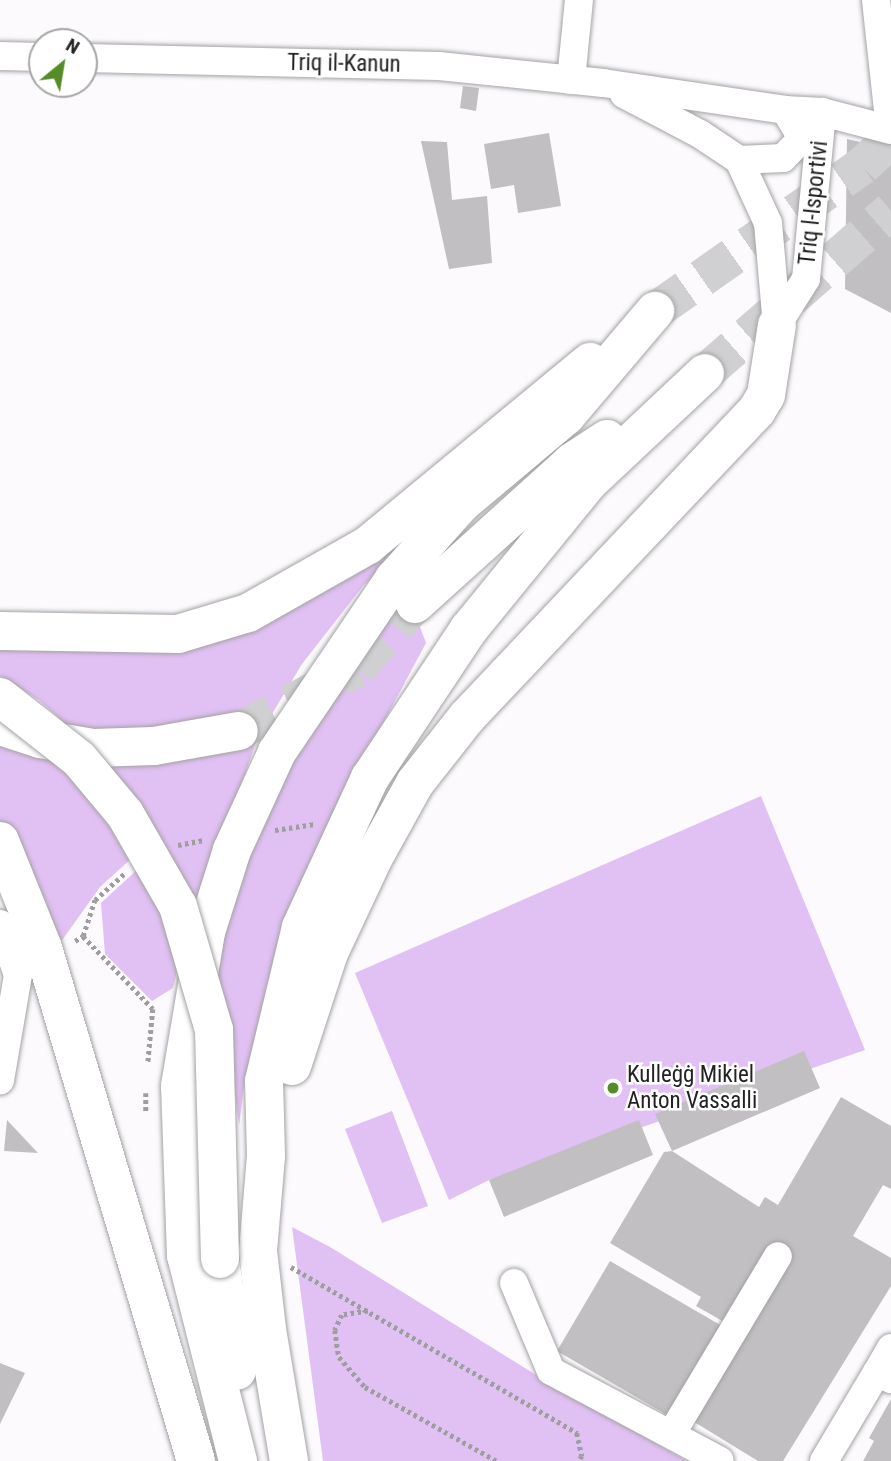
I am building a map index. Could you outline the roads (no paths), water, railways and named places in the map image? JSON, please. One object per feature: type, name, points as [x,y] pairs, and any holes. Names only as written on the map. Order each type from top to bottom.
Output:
[{"type":"highway","points":[[0,631],[178,634],[248,613],[368,545],[560,385],[655,312],[566,416],[461,504],[394,579],[277,752],[232,850],[206,932],[180,1086],[186,1256],[238,1461]]},
{"type":"highway","points":[[266,1156],[297,1046],[329,953],[374,857],[415,783],[467,717],[757,410],[765,395],[777,325]]},
{"type":"highway","points":[[289,1461],[267,1329],[258,1251],[266,1156],[264,1082],[301,927],[370,778],[469,629],[589,482],[705,373],[572,462],[415,604]]},
{"type":"highway","points":[[0,696],[79,759],[125,814],[178,906],[214,1030],[220,1259],[243,1412],[254,1461]]},
{"type":"highway","points":[[0,726],[40,739],[93,748],[154,746],[239,731]]},
{"type":"highway","points":[[0,841],[43,948],[196,1461]]},
{"type":"street","points":[[570,80],[579,0]]},
{"type":"street","points":[[876,0],[890,130]]},
{"type":"street","points":[[0,55],[28,56]]},
{"type":"street","name":"Triq il-Kanun","points":[[98,58],[439,66],[603,83],[785,110],[822,112],[890,130]]},
{"type":"street","name":"Triq il-Kanun","points":[[603,83],[700,134],[739,160]]},
{"type":"street","points":[[739,160],[783,158],[802,138],[785,110]]},
{"type":"street","name":"Triq l-Isportivi","points":[[777,325],[806,279],[822,112]]},
{"type":"street","name":"Triq l-Isportivi","points":[[739,160],[768,223],[777,325]]},
{"type":"street","points":[[0,1080],[18,975],[1,929]]},
{"type":"street","points":[[672,1433],[778,1256]]},
{"type":"street","points":[[514,1283],[551,1371],[672,1433],[720,1461]]},
{"type":"street","points":[[824,1461],[886,1367]]},
{"type":"tunnel","points":[[655,311],[862,166],[891,139]]},
{"type":"tunnel","points":[[705,373],[891,211]]},
{"type":"tunnel","points":[[239,731],[357,668],[415,604]]},
{"type":"place","name":"Kulleġġ Mikiel Anton Vassalli","points":[[613,1088]]}]
